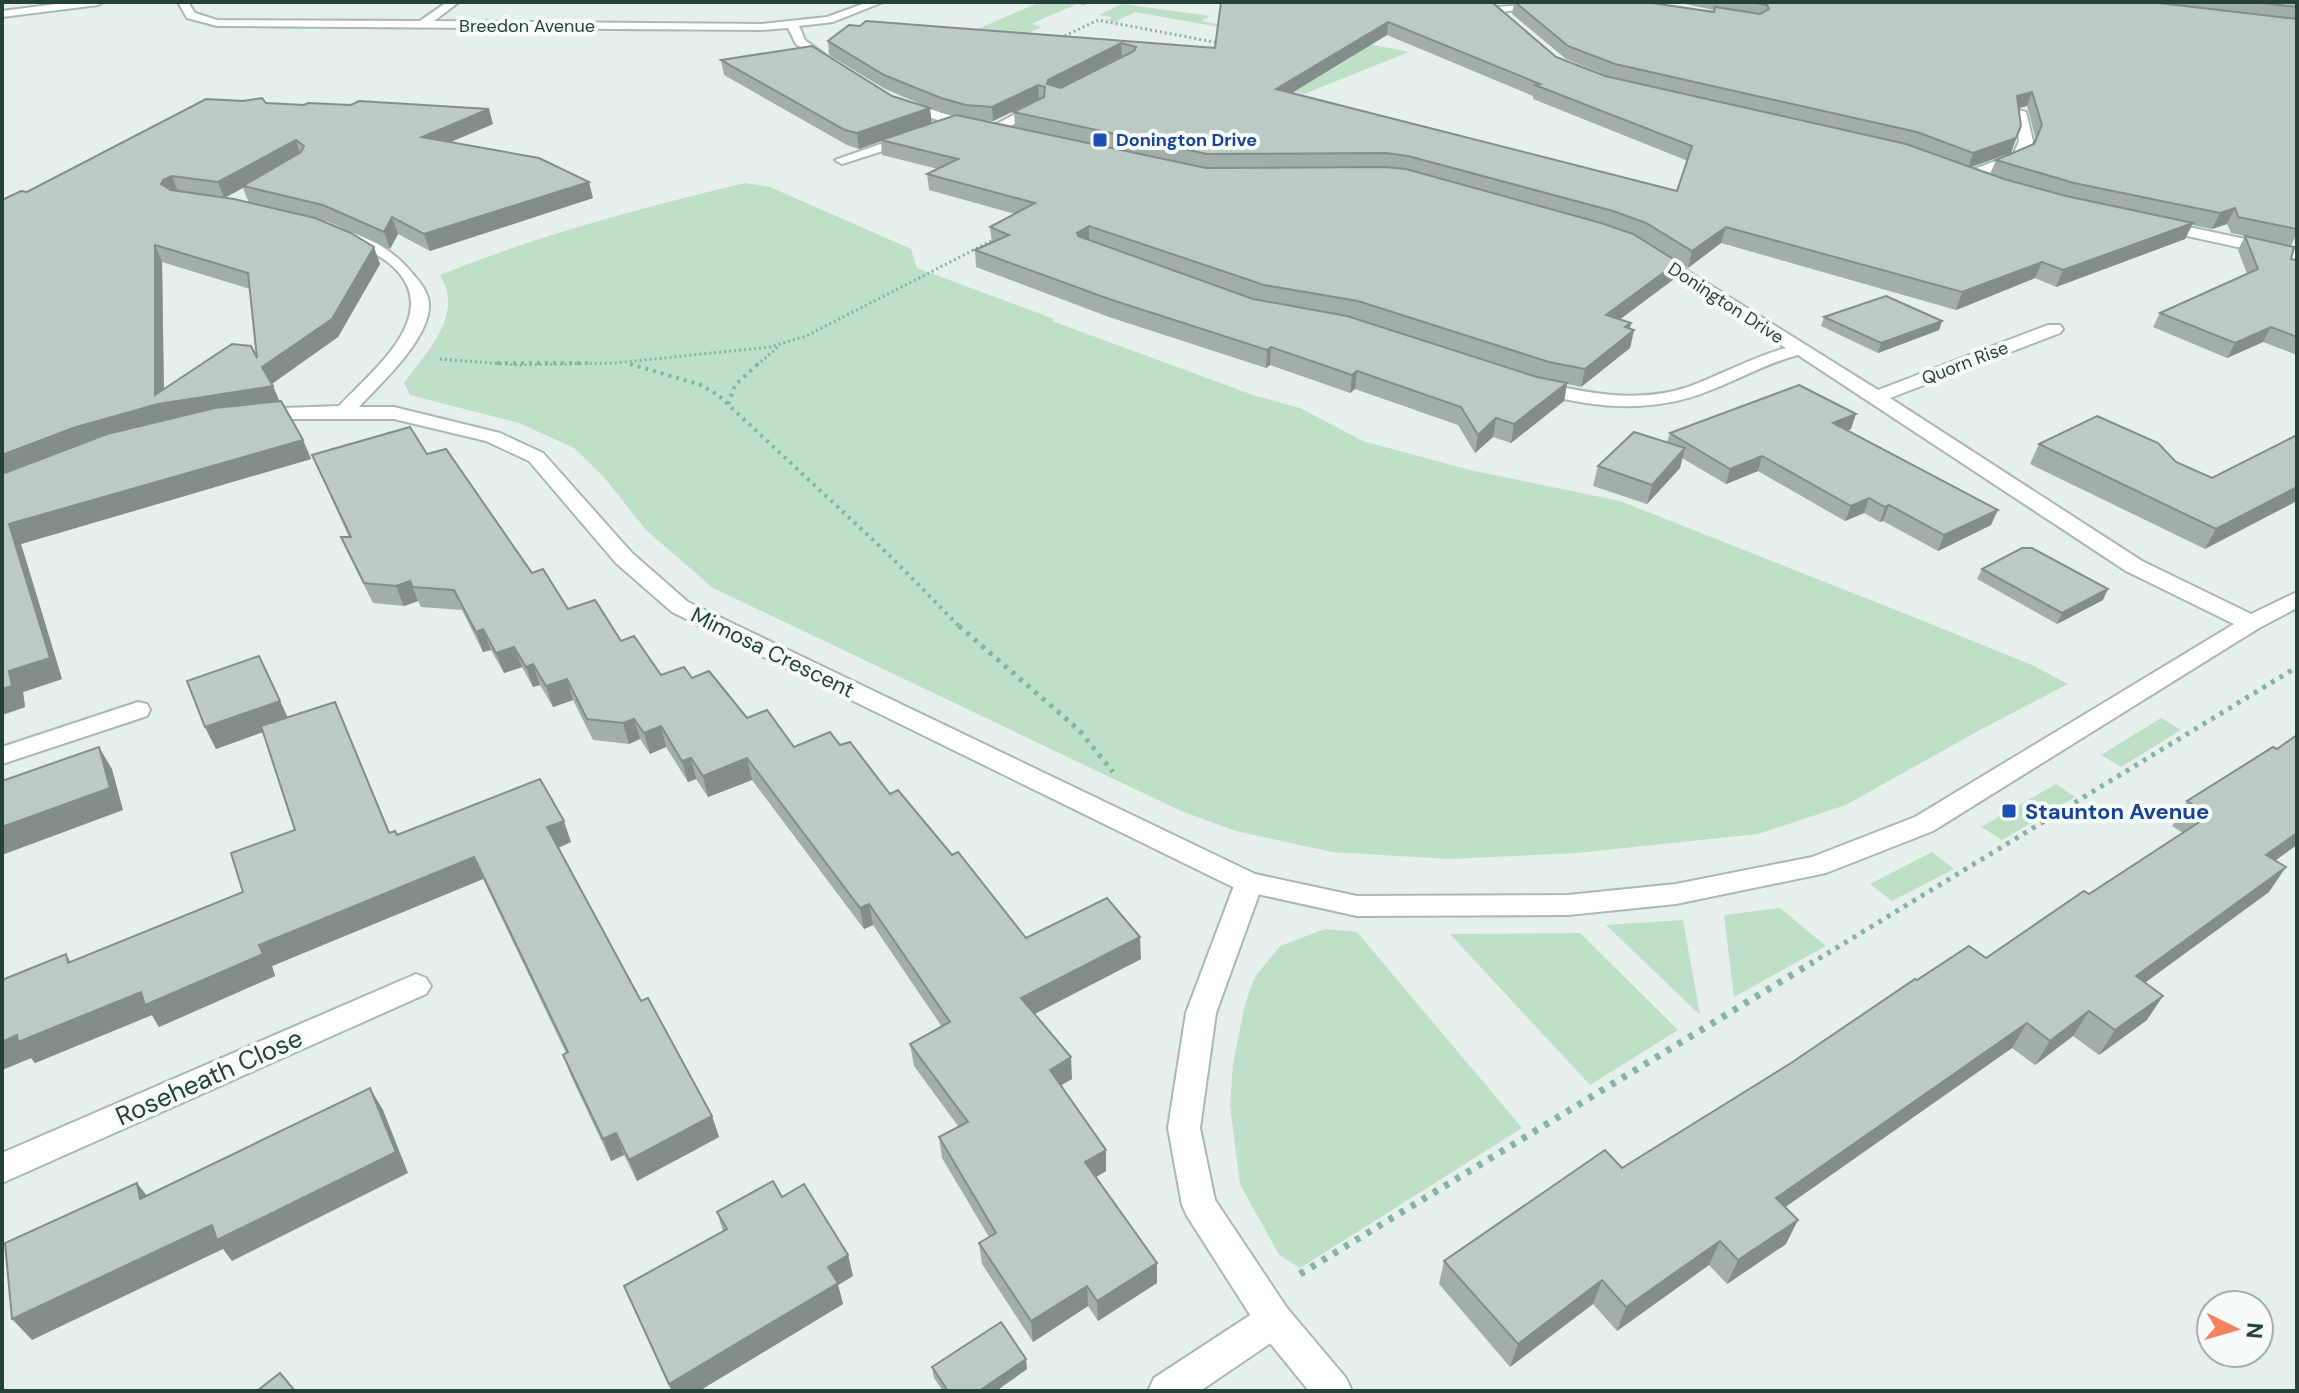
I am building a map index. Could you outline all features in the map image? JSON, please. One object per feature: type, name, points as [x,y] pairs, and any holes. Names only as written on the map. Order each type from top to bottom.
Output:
[{"type":"street","points":[[2,14],[98,2]]},
{"type":"street","name":"Breedon Avenue","points":[[183,2],[184,9],[193,19],[217,23],[761,27],[829,20],[878,2]]},
{"type":"street","points":[[422,25],[454,2]]},
{"type":"street","points":[[1405,2],[1496,10],[1562,2]]},
{"type":"street","points":[[1496,10],[1515,28]]},
{"type":"street","points":[[793,25],[800,42],[844,73]]},
{"type":"street","points":[[889,99],[910,110],[955,123],[1022,135]]},
{"type":"street","points":[[994,129],[1038,106]]},
{"type":"street","points":[[1992,185],[1961,173],[2019,158],[2026,141],[2020,112]]},
{"type":"street","points":[[842,160],[955,123]]},
{"type":"street","points":[[2142,222],[2297,255]]},
{"type":"street","points":[[333,231],[391,257],[415,286],[421,303],[418,322],[396,356],[345,411]]},
{"type":"street","name":"Donington Drive","points":[[1636,245],[2134,566],[2251,623]]},
{"type":"street","name":"Quorn Rise","points":[[1876,397],[2054,329]]},
{"type":"street","points":[[1511,378],[1541,388],[1609,401],[1645,401],[1674,398],[1759,360],[1797,350]]},
{"type":"street","name":"Mimosa Crescent","points":[[238,417],[345,411],[394,413],[493,437],[536,457],[624,558],[680,607],[1107,817],[1249,883]]},
{"type":"street","points":[[1333,1391],[1266,1309],[1199,1205],[1184,1128],[1201,1013],[1249,883],[1357,906],[1519,907],[1676,894],[1816,866],[1924,824],[2251,623],[2297,599]]},
{"type":"street","points":[[2,756],[138,710]]},
{"type":"street","name":"Roseheath Close","points":[[2,1168],[416,986]]},
{"type":"street","points":[[1167,1391],[1266,1309]]},
{"type":"path","points":[[1060,38],[1098,20],[1229,45]]},
{"type":"path","points":[[1209,46],[1216,43]]},
{"type":"path","points":[[396,356],[517,365],[625,362],[770,347],[806,336],[1003,235]]},
{"type":"path","points":[[727,404],[735,385],[784,343]]},
{"type":"path","points":[[625,362],[701,385],[727,404],[888,554],[959,626],[1079,730],[1113,769],[1107,817]]},
{"type":"path","points":[[1266,1309],[2297,667]]},
{"type":"green space","points":[[1040,2],[1090,2],[1084,6],[1077,4],[1031,24],[1042,27],[996,47],[964,35]]},
{"type":"green space","points":[[1122,4],[1210,16],[1201,21],[1228,26],[1240,20],[1269,24],[1409,52],[1304,94],[1287,91],[1273,99],[1289,103],[1233,127],[1204,122],[1263,87],[1279,91],[1320,67],[1331,70],[1352,57],[1327,52],[1313,60],[1288,55],[1295,51],[1313,54],[1325,46],[1135,12],[1115,22],[1108,20],[1112,17],[1099,15]]},
{"type":"green space","points":[[745,183],[770,187],[911,249],[917,268],[1253,395],[1300,408],[1363,441],[1470,470],[1620,501],[2032,665],[2068,684],[1846,805],[1758,834],[1577,853],[1449,859],[1332,852],[1236,831],[1181,811],[713,588],[646,530],[603,476],[574,448],[519,423],[410,395],[404,383],[432,346],[445,319],[447,290],[440,275],[591,223]]},
{"type":"green space","points":[[2161,718],[2181,730],[2121,767],[2101,755]]},
{"type":"green space","points":[[2056,784],[2075,797],[2002,840],[1981,827]]},
{"type":"green space","points":[[1932,852],[1954,869],[1892,901],[1870,884]]},
{"type":"green space","points":[[1780,908],[1826,946],[1734,997],[1724,915]]},
{"type":"green space","points":[[1683,920],[1700,1015],[1606,925]]},
{"type":"green space","points":[[1325,929],[1357,932],[1522,1128],[1300,1268],[1279,1255],[1240,1184],[1230,1105],[1233,1064],[1245,1004],[1255,977],[1280,946]]},
{"type":"green space","points":[[1580,933],[1678,1030],[1590,1085],[1450,934]]},
{"type":"building","points":[[1221,2],[1493,3],[1556,57],[1605,76],[1906,144],[2004,179],[2066,196],[2193,223],[2063,270],[2042,262],[1962,292],[1726,227],[1692,251],[1646,223],[1613,211],[1408,156],[1386,153],[1207,154],[1014,112],[1044,97],[1045,87],[1038,85],[992,107],[966,105],[884,75],[828,41],[849,25],[860,26],[866,21],[1215,48]],"holes":[[[1388,22],[1540,84],[1535,85],[1692,146],[1677,191],[1276,89]],[[1121,43],[1136,47],[1134,51],[1061,88],[1047,84],[1048,80]]]},
{"type":"building","points":[[1515,2],[1645,2],[1714,12],[1715,7],[1760,14],[1769,9],[1767,5],[1748,2],[2150,2],[2297,19],[2297,229],[2238,217],[2235,208],[2220,213],[2074,183],[1996,160],[2034,144],[2042,125],[2032,92],[2017,96],[2021,126],[2016,138],[1973,153],[1917,132],[1615,64],[1568,46]]},
{"type":"building","points":[[2252,2],[2297,2],[2297,7]]},
{"type":"building","points":[[812,46],[892,96],[930,108],[857,133],[845,130],[721,60]]},
{"type":"building","points":[[262,98],[266,103],[351,105],[359,101],[489,109],[422,137],[539,158],[589,182],[424,234],[392,217],[384,232],[323,205],[243,186],[301,152],[304,146],[296,140],[218,182],[172,176],[163,180],[161,184],[171,190],[234,199],[315,218],[351,233],[374,247],[332,319],[262,367],[273,386],[158,404],[73,428],[2,455],[2,200],[21,191],[27,192],[206,99],[243,101]],"holes":[[[155,245],[248,273],[257,358],[251,346],[232,344],[155,395]]]},
{"type":"building","points":[[956,115],[1206,168],[1406,169],[1601,223],[1633,234],[1678,262],[1606,315],[1631,323],[1625,327],[1634,330],[1585,369],[1549,362],[1358,301],[1264,285],[1089,226],[1077,233],[1078,236],[1253,299],[1347,316],[1537,377],[1567,383],[1514,424],[1496,418],[1478,435],[1461,407],[1357,371],[1352,375],[1271,347],[1267,350],[1109,299],[975,250],[1009,235],[990,227],[1035,203],[927,174],[958,159],[881,140]]},
{"type":"building","points":[[2245,236],[2294,247],[2291,259],[2297,260],[2297,337],[2271,327],[2235,343],[2160,313],[2258,269]]},
{"type":"building","points":[[1886,296],[1942,321],[1881,343],[1824,317]]},
{"type":"building","points":[[1799,385],[1856,414],[1833,423],[1998,510],[1944,535],[1889,505],[1885,507],[1869,498],[1851,506],[1762,456],[1730,469],[1670,433]]},
{"type":"building","points":[[281,401],[303,440],[9,524],[50,658],[9,671],[12,686],[2,689],[2,474],[107,434],[215,408]]},
{"type":"building","points":[[2097,416],[2158,443],[2176,462],[2212,478],[2297,435],[2297,487],[2216,529],[2039,444]]},
{"type":"building","points":[[410,427],[427,454],[446,449],[532,573],[543,569],[568,609],[595,600],[621,641],[634,636],[661,675],[684,667],[692,678],[709,671],[747,718],[767,710],[794,747],[830,732],[840,745],[850,742],[890,794],[898,790],[952,855],[958,852],[1026,938],[1107,898],[1140,937],[1021,998],[1071,1057],[1050,1070],[1106,1150],[1085,1162],[1157,1263],[1097,1301],[1087,1286],[1031,1321],[979,1243],[996,1233],[939,1137],[968,1122],[910,1044],[950,1022],[869,904],[860,908],[747,758],[703,776],[691,758],[682,761],[661,726],[644,733],[634,719],[623,723],[587,719],[567,679],[546,686],[533,664],[526,667],[514,647],[496,653],[483,629],[476,632],[454,590],[413,587],[410,581],[396,586],[364,583],[341,537],[351,537],[312,455]]},
{"type":"building","points":[[1634,432],[1685,448],[1652,485],[1598,466]]},
{"type":"building","points":[[2022,548],[2032,548],[2108,589],[2062,613],[1982,569]]},
{"type":"building","points":[[259,656],[280,701],[205,727],[187,681]]},
{"type":"building","points":[[335,702],[389,833],[395,831],[397,835],[540,779],[564,821],[547,827],[641,1001],[648,998],[712,1116],[629,1160],[616,1133],[603,1139],[563,1055],[568,1052],[474,857],[259,945],[263,954],[145,1005],[141,992],[18,1042],[17,1035],[2,1042],[2,980],[66,954],[68,963],[243,892],[231,853],[295,830],[261,726]]},
{"type":"building","points":[[2297,735],[2297,833],[2266,855],[2286,867],[2136,976],[2163,996],[2115,1030],[2089,1011],[2050,1041],[2027,1023],[1776,1198],[1798,1220],[1738,1260],[1720,1241],[1626,1307],[1602,1280],[1518,1344],[1444,1261],[1605,1150],[1622,1168],[1791,1063],[1969,946],[1986,958],[2084,891],[2089,894],[2210,815],[2187,801]]},
{"type":"building","points":[[99,747],[110,788],[2,827],[2,781]]},
{"type":"building","points":[[370,1088],[396,1152],[217,1240],[212,1225],[12,1319],[5,1243],[137,1183],[140,1199]]},
{"type":"building","points":[[773,1181],[782,1197],[804,1184],[848,1255],[828,1267],[838,1283],[669,1384],[624,1286],[727,1229],[717,1212]]},
{"type":"building","points":[[1001,1322],[1026,1359],[979,1391],[948,1391],[932,1367]]},
{"type":"building","points":[[280,1373],[295,1391],[257,1391]]},
{"type":"place","name":"Donington Drive","points":[[1100,140]]},
{"type":"place","name":"Staunton Avenue","points":[[2009,811]]}]
